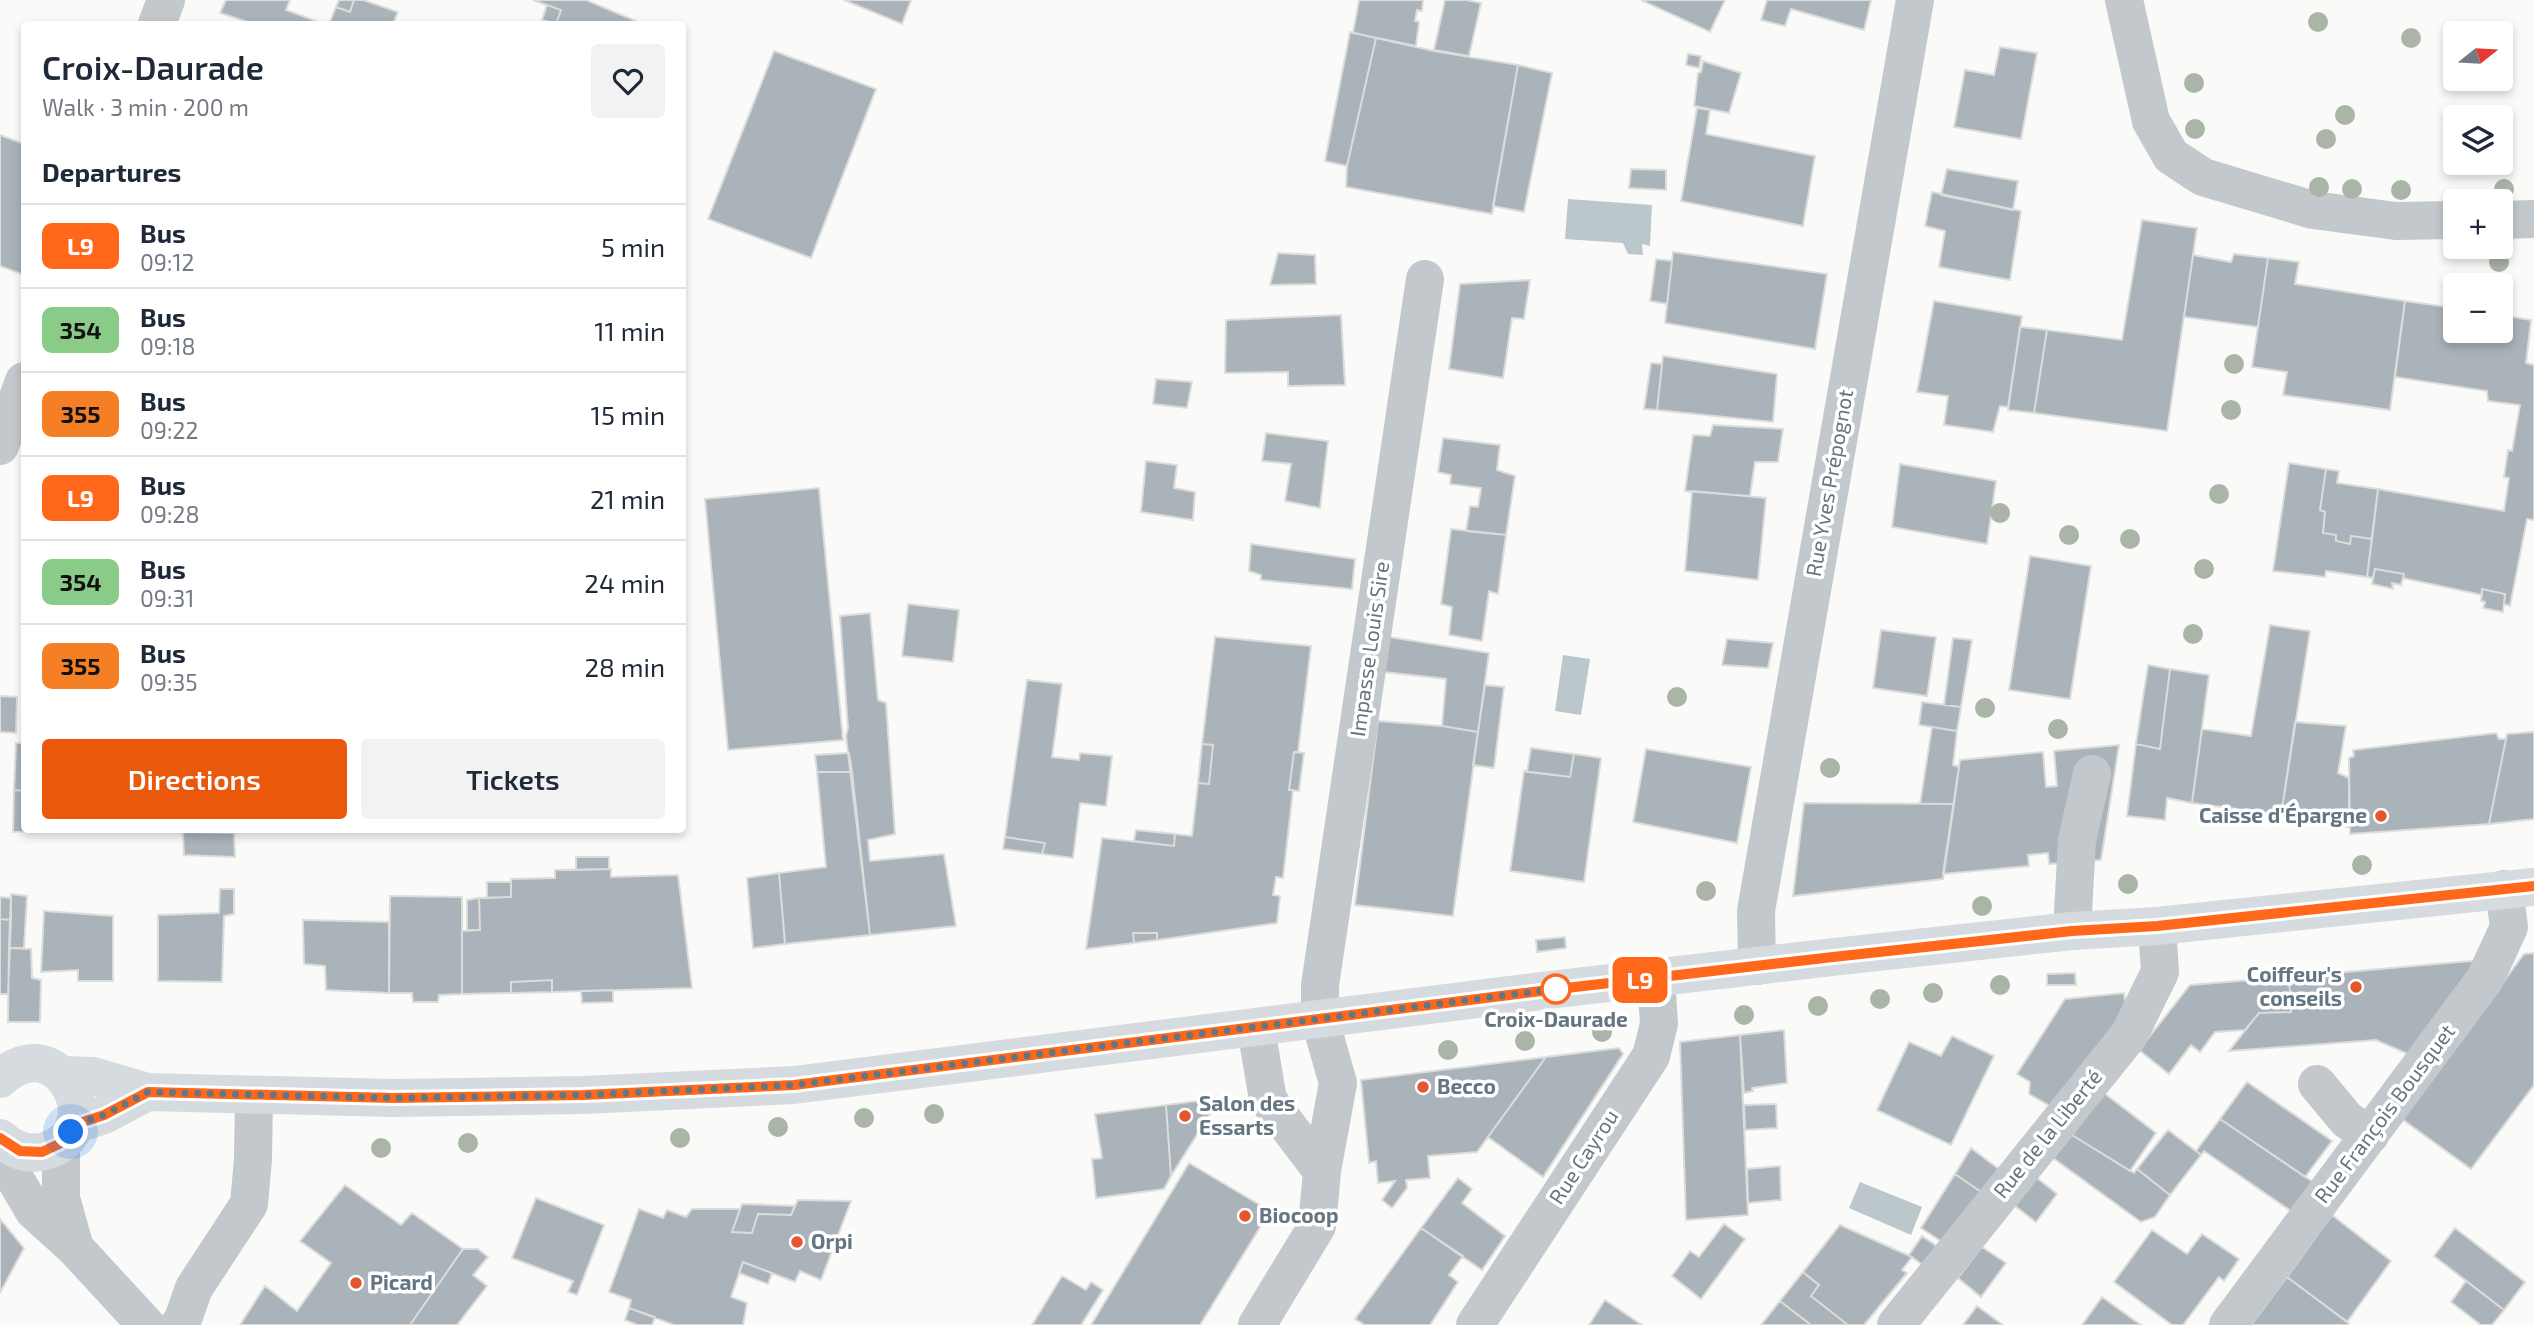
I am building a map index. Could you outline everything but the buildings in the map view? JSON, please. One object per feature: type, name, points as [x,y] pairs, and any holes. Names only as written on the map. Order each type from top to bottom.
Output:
[{"type":"main road","points":[[63,1075],[93,1076],[148,1092],[393,1098],[556,1095],[794,1085],[1757,966],[2072,931],[2157,926],[2519,888]]},
{"type":"main road","points":[[3,1073],[17,1066],[36,1063],[46,1065],[63,1075],[70,1083],[77,1104],[67,1134]]},
{"type":"main road","points":[[1,1139],[20,1151],[31,1153],[52,1149],[67,1134],[148,1092]]},
{"type":"street","points":[[158,21],[166,0]]},
{"type":"street","name":"Rue Yves Prépognot","points":[[1757,966],[1756,911],[1914,0]]},
{"type":"street","points":[[2124,0],[2151,121],[2171,156],[2203,177],[2313,210],[2396,221],[2443,220]]},
{"type":"street","points":[[2513,220],[2534,219]]},
{"type":"street","name":"Impasse Louis Sire","points":[[1257,1325],[1317,1226],[1322,1171],[1338,1083],[1320,1020],[1320,985],[1424,279]]},
{"type":"street","points":[[0,446],[21,389]]},
{"type":"street","points":[[2072,931],[2077,840],[2092,775]]},
{"type":"street","name":"Rue François Bousquet","points":[[2228,1325],[2485,979],[2509,928],[2519,888]]},
{"type":"street","name":"Rue de la Liberté","points":[[1896,1325],[2129,1035],[2160,972],[2157,926]]},
{"type":"street","name":"Rue Cayrou","points":[[1475,1325],[1651,1056],[1659,1024],[1656,978]]},
{"type":"street","points":[[1256,1028],[1268,1100],[1322,1171]]},
{"type":"street","points":[[2317,1084],[2347,1120],[2370,1135]]},
{"type":"street","points":[[179,1325],[194,1288],[249,1203],[254,1095]]},
{"type":"street","points":[[67,1134],[61,1198],[75,1248]]},
{"type":"street","points":[[1,1139],[11,1172],[34,1211],[75,1248],[146,1325]]},
{"type":"shaded area","points":[[1568,199],[1652,205],[1650,246],[1642,244],[1643,255],[1628,254],[1623,243],[1565,239]]},
{"type":"shaded area","points":[[1563,655],[1590,659],[1581,715],[1555,711]]},
{"type":"shaded area","points":[[1860,1182],[1922,1207],[1911,1235],[1849,1208]]},
{"type":"bus line","name":"L9","points":[[0,1138],[20,1151],[31,1153],[52,1149],[66,1138],[74,1125],[104,1115],[148,1092],[393,1098],[583,1095],[794,1085],[1833,957],[2534,886]]},
{"type":"place","name":"Caisse d'Épargne","points":[[2381,816]]},
{"type":"place","name":"Coiffeur's conseils","points":[[2356,987]]},
{"type":"place","name":"Croix-Daurade","points":[[1556,989]]},
{"type":"place","name":"Becco","points":[[1423,1087]]},
{"type":"place","name":"Salon des Essarts","points":[[1185,1116]]},
{"type":"place","name":"Biocoop","points":[[1245,1216]]},
{"type":"place","name":"Orpi","points":[[797,1242]]},
{"type":"place","name":"Picard","points":[[356,1283]]},
{"type":"route","points":[[71,1132],[74,1125],[104,1115],[148,1092],[393,1098],[583,1095],[794,1085],[1556,989]]}]
